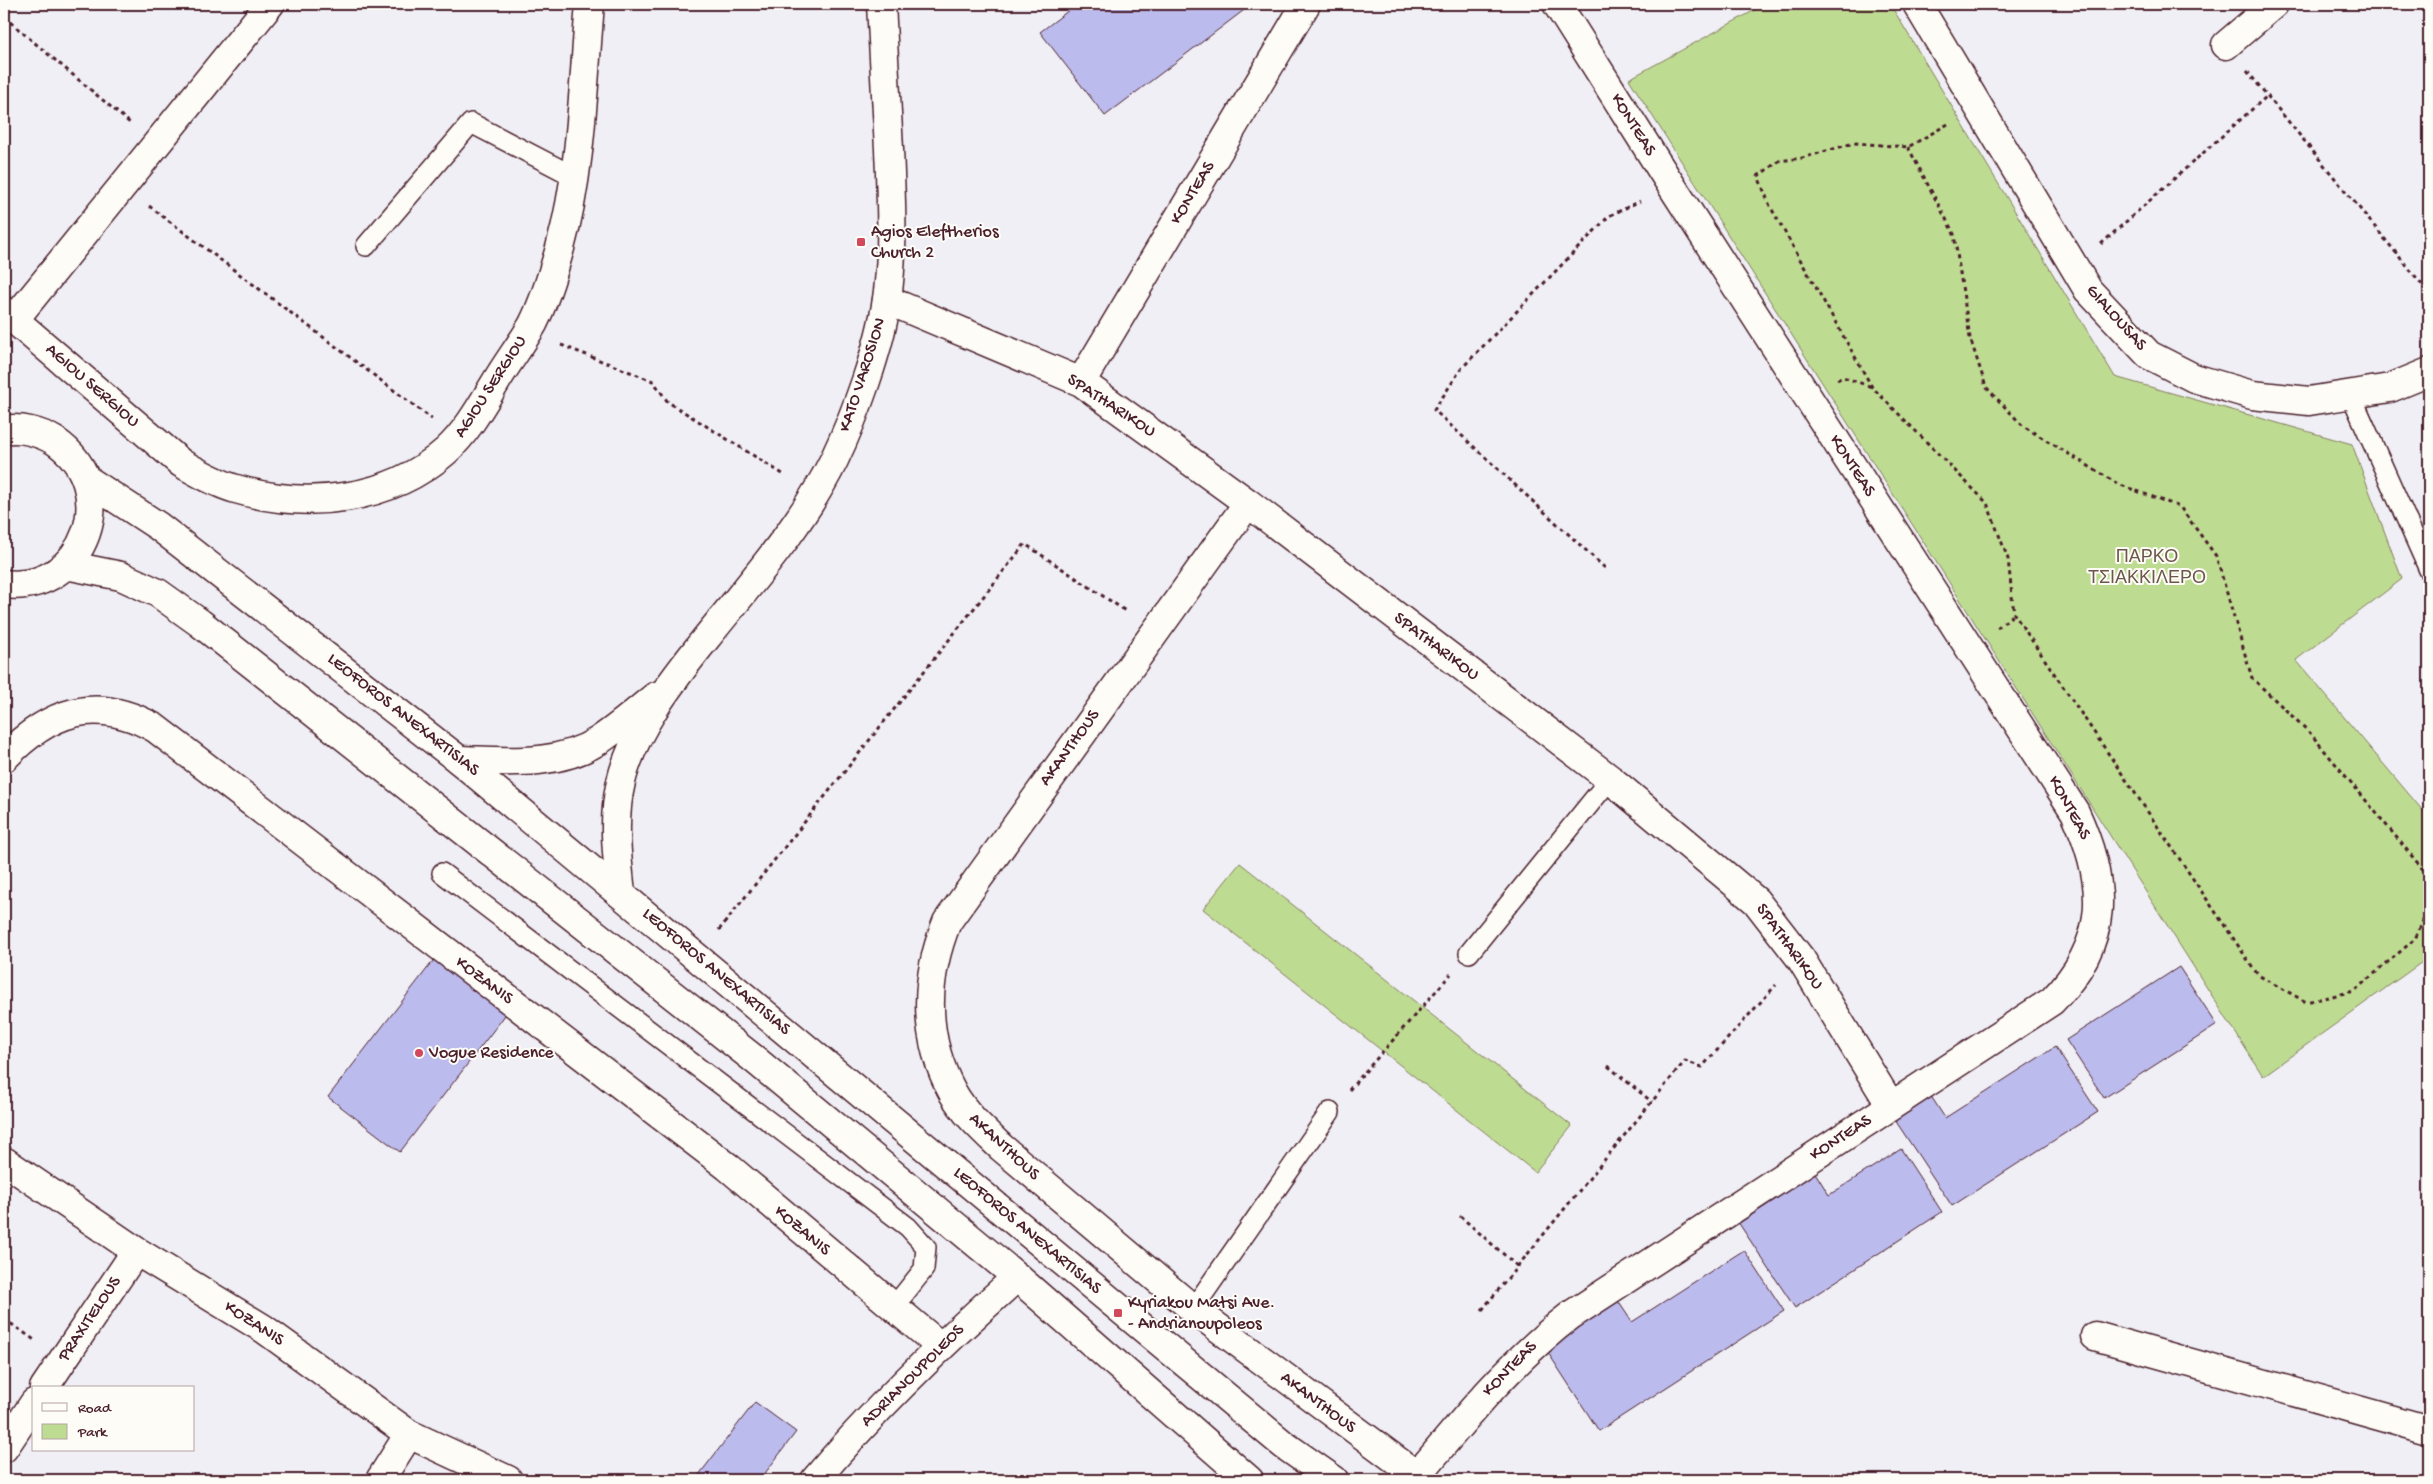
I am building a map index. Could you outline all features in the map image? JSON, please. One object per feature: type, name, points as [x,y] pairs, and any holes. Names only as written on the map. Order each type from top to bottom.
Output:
[{"type":"street","name":"AGIOU SERGIOU","points":[[270,4],[122,186],[9,316],[181,463],[208,478],[237,489],[308,500],[346,498],[375,491],[425,467],[466,430],[533,323],[560,247],[575,177],[590,4]]},
{"type":"street","name":"KATO VAROSION","points":[[621,893],[615,830],[621,782],[636,742],[665,689],[774,552],[814,493],[833,461],[856,407],[872,357],[886,300],[891,194],[881,4]]},
{"type":"street","name":"KONTEAS","points":[[1081,382],[1306,4]]},
{"type":"street","name":"KONTEAS","points":[[1419,1479],[1484,1397],[1542,1336],[1571,1314],[2052,1002],[2072,981],[2087,954],[2095,926],[2099,896],[2096,867],[2089,843],[2075,812],[1557,4]]},
{"type":"street","name":"GIALOUSAS","points":[[1917,4],[2088,290],[2149,355],[2194,378],[2261,396],[2309,401],[2390,388],[2429,372]]},
{"type":"street","points":[[2226,45],[2274,4]]},
{"type":"street","name":"SPATHARIKOU","points":[[886,300],[1081,382],[1248,503],[1610,778],[1756,900],[1801,959],[1891,1106]]},
{"type":"street","points":[[6,428],[29,430],[48,437],[70,455],[86,479],[91,497],[91,516],[82,542],[66,565],[50,576],[6,590]]},
{"type":"street","name":"LEOFOROS ANEXARTISIAS","points":[[86,479],[158,526],[460,760],[1284,1445],[1334,1480]]},
{"type":"street","name":"AKANTHOUS","points":[[1248,503],[947,922],[936,948],[930,976],[929,1002],[931,1024],[943,1070],[954,1093],[966,1111],[1002,1148],[1193,1309],[1419,1479]]},
{"type":"street","points":[[66,565],[121,576],[158,593],[200,623],[754,1059],[1017,1277],[1249,1480]]},
{"type":"street","name":"KATO VAROSION","points":[[460,760],[518,762],[561,756],[597,741],[665,689]]},
{"type":"street","name":"KOZANIS","points":[[4,758],[36,728],[59,717],[79,712],[100,710],[120,714],[142,721],[154,728],[728,1167],[940,1346]]},
{"type":"street","name":"KOZANIS","points":[[4,1160],[136,1251],[264,1329],[409,1434],[508,1480]]},
{"type":"street","name":"PRAXITELOUS","points":[[45,1386],[136,1251]]},
{"type":"street","name":"ADRIANOUPOLEOS","points":[[815,1480],[884,1401],[940,1346],[1017,1277]]},
{"type":"street","points":[[2095,1336],[2429,1430]]},
{"type":"street","points":[[4,1448],[32,1406]]},
{"type":"street","points":[[380,1480],[409,1434]]},
{"type":"lane","points":[[366,246],[470,123],[575,177]]},
{"type":"lane","points":[[2351,394],[2429,570]]},
{"type":"lane","points":[[1469,953],[1610,778]]},
{"type":"lane","points":[[442,873],[908,1227],[926,1247],[924,1269],[893,1308]]},
{"type":"lane","points":[[1193,1309],[1330,1112]]},
{"type":"path","points":[[4,9],[9,4]]},
{"type":"path","points":[[4,17],[156,144]]},
{"type":"path","points":[[2226,45],[2429,293]]},
{"type":"path","points":[[2074,268],[2267,96]]},
{"type":"path","points":[[1979,107],[1908,147],[1854,143],[1802,158],[1779,161],[1758,176],[1770,206],[1872,387],[1987,503],[2008,558],[2014,614],[2258,974],[2306,1002],[2354,991],[2415,939],[2429,907]]},
{"type":"path","points":[[1908,147],[1954,234],[1970,338],[1986,387],[2023,426],[2118,484],[2180,507],[2216,556],[2252,678],[2310,733],[2426,873],[2424,917]]},
{"type":"path","points":[[122,186],[458,438]]},
{"type":"path","points":[[1605,568],[1434,410],[1461,369],[1609,216],[1672,186]]},
{"type":"path","points":[[527,332],[653,382],[668,402],[814,493]]},
{"type":"path","points":[[698,956],[1025,544],[1155,630]]},
{"type":"path","points":[[1330,1112],[1469,953]]},
{"type":"path","points":[[1482,1310],[1685,1061],[1702,1067],[1801,959]]},
{"type":"path","points":[[1608,1066],[1652,1102]]},
{"type":"path","points":[[1460,1216],[1517,1266]]},
{"type":"green space","name":"ΠΑΡΚΟ ΤΣΙΑΚΚΙΛΕΡΟ","points":[[1766,4],[1890,4],[2115,377],[2352,444],[2402,579],[2296,660],[2429,818],[2429,957],[2263,1076],[1629,79]]},
{"type":"green space","points":[[1240,863],[1572,1126],[1535,1172],[1203,909]]},
{"type":"building","points":[[1077,4],[1252,4],[1105,116],[1040,32]]},
{"type":"building","name":"Vogue Residence","points":[[437,956],[509,1010],[400,1152],[328,1097]]},
{"type":"building","points":[[2179,967],[2217,1025],[2104,1098],[2066,1040]]},
{"type":"building","points":[[2055,1047],[2098,1112],[1952,1206],[1891,1114],[1927,1090],[1945,1118]]},
{"type":"building","points":[[1901,1149],[1942,1212],[1795,1308],[1732,1213],[1809,1163],[1829,1195]]},
{"type":"building","points":[[1744,1250],[1784,1311],[1599,1431],[1543,1345],[1616,1298],[1632,1322]]},
{"type":"building","points":[[755,1402],[796,1432],[760,1480],[695,1480]]},
{"type":"place","name":"Agios Eleftherios Church 2","points":[[861,242]]},
{"type":"place","name":"Vogue Residence","points":[[419,1053]]},
{"type":"place","name":"Kyriakou Matsi Ave. - Andrianoupoleos","points":[[1118,1313]]}]
